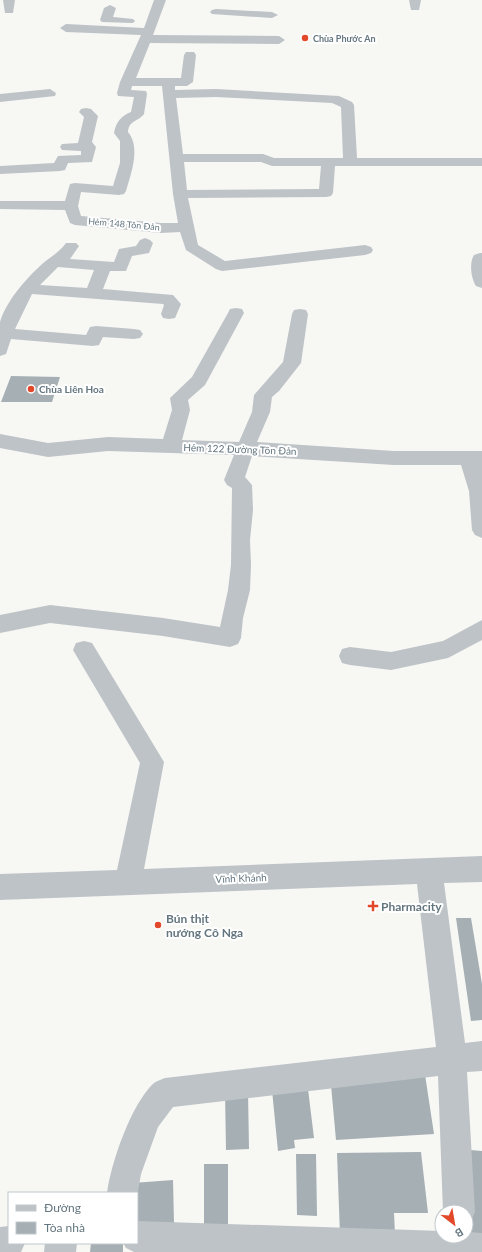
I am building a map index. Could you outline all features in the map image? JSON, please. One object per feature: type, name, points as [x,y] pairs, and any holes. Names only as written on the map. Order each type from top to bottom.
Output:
[{"type":"street","points":[[124,87],[149,31],[160,0]]},
{"type":"street","points":[[211,24],[221,0]]},
{"type":"street","points":[[110,8],[106,20],[149,31]]},
{"type":"street","points":[[216,12],[272,15]]},
{"type":"street","points":[[66,28],[149,31],[279,40]]},
{"type":"street","points":[[169,88],[187,82],[190,55]]},
{"type":"street","points":[[124,87],[169,88],[216,93],[334,99],[344,102],[347,105],[350,161]]},
{"type":"street","points":[[0,207],[71,206],[75,187],[120,191],[127,163],[127,140],[121,133],[122,125],[126,119],[137,114],[141,94],[124,87]]},
{"type":"street","points":[[169,88],[180,194],[191,247],[222,266],[365,250]]},
{"type":"street","points":[[0,98],[50,93]]},
{"type":"street","points":[[86,112],[91,116],[85,142],[89,147]]},
{"type":"street","points":[[67,147],[89,147]]},
{"type":"street","points":[[0,170],[60,167],[63,160],[87,159],[89,147]]},
{"type":"street","points":[[176,158],[218,156],[263,158],[272,162],[482,162]]},
{"type":"street","points":[[180,194],[326,192],[328,161]]},
{"type":"street","name":"Hẻm 148 Tôn Đản","points":[[71,206],[75,220],[161,228],[188,227]]},
{"type":"street","points":[[53,262],[120,268],[125,252],[143,250],[145,243]]},
{"type":"street","points":[[0,350],[7,325],[28,289],[53,262],[67,255],[71,246]]},
{"type":"street","points":[[482,258],[480,258],[479,269],[482,283]]},
{"type":"street","points":[[93,293],[104,266]]},
{"type":"street","points":[[28,289],[167,299],[173,304],[169,314]]},
{"type":"street","points":[[170,447],[181,410],[179,398],[199,381],[236,313]]},
{"type":"street","points":[[0,624],[50,614],[163,627],[230,638],[232,618],[239,590],[241,565],[240,540],[243,510],[242,485],[234,480],[261,412],[263,395],[273,387],[292,363],[300,314]]},
{"type":"street","points":[[4,333],[93,342],[96,330],[134,334]]},
{"type":"street","name":"Hẻm 122 Đường Tôn Đản","points":[[0,441],[48,450],[108,444],[246,449],[394,458],[476,458]]},
{"type":"street","points":[[476,458],[482,530]]},
{"type":"street","points":[[350,656],[391,661],[406,658],[448,649],[482,629]]},
{"type":"street","points":[[84,650],[152,762],[128,882]]},
{"type":"street","name":"Vĩnh Khánh","points":[[0,887],[482,869]]},
{"type":"street","points":[[429,871],[452,1059],[459,1204]]},
{"type":"street","points":[[122,1192],[125,1174],[146,1118],[165,1093],[482,1056]]},
{"type":"street","points":[[138,1236],[466,1246]]},
{"type":"building","name":"Chùa Liên Hoa","points":[[11,376],[60,377],[52,402],[1,402]]},
{"type":"building","points":[[456,918],[471,918],[482,984],[482,1020],[471,1021]]},
{"type":"building","points":[[424,1068],[434,1134],[336,1140],[331,1085]]},
{"type":"building","points":[[307,1081],[314,1138],[294,1140],[295,1148],[278,1151],[272,1090]]},
{"type":"building","points":[[225,1091],[248,1091],[249,1149],[226,1150]]},
{"type":"building","points":[[459,1149],[482,1151],[482,1234],[474,1233],[474,1204],[461,1204]]},
{"type":"building","points":[[421,1152],[428,1213],[394,1213],[395,1234],[340,1235],[337,1153]]},
{"type":"building","points":[[296,1154],[316,1154],[317,1216],[297,1215]]},
{"type":"building","points":[[204,1164],[228,1164],[228,1229],[204,1230]]},
{"type":"building","points":[[173,1180],[174,1223],[138,1225],[138,1192],[133,1192],[133,1183]]},
{"type":"building","points":[[91,1244],[123,1244],[123,1252],[90,1252]]},
{"type":"place","name":"Chùa Phước An","points":[[305,38]]},
{"type":"place","name":"Chùa Liên Hoa","points":[[31,389]]},
{"type":"place","name":"Pharmacity","points":[[373,906]]},
{"type":"place","name":"Bún thịt nướng Cô Nga","points":[[158,925]]}]
